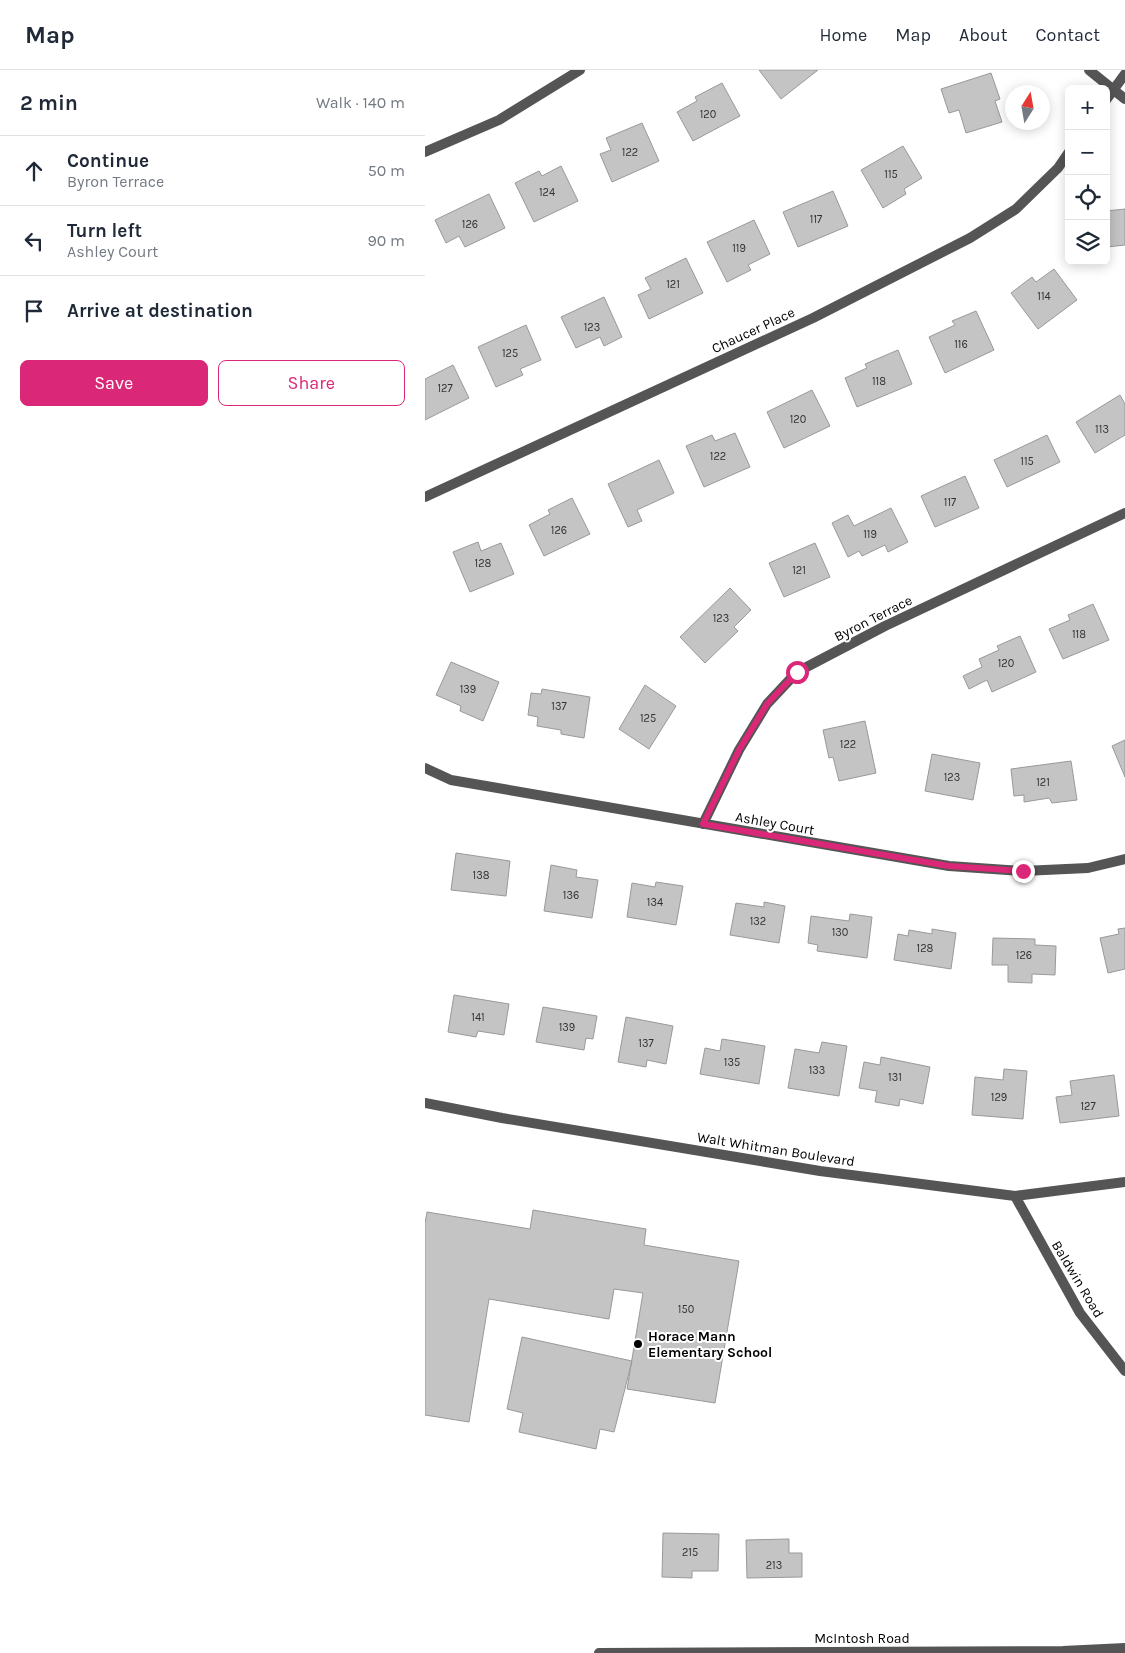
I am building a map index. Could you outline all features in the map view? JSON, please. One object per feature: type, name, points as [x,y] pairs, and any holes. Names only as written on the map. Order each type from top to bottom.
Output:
[{"type":"street","points":[[425,152],[499,120],[581,70]]},
{"type":"street","points":[[1089,70],[1125,100]]},
{"type":"street","points":[[1110,94],[1125,74]]},
{"type":"street","name":"Chaucer Place","points":[[425,497],[813,318],[970,238],[1016,208],[1058,168],[1065,158]]},
{"type":"street","name":"Byron Terrace","points":[[703,824],[739,750],[767,704],[797,672],[885,626],[1125,513]]},
{"type":"street","name":"Ashley Court","points":[[425,768],[451,780],[949,866],[1023,871],[1088,868],[1125,859]]},
{"type":"street","name":"Walt Whitman Boulevard","points":[[425,1103],[502,1118],[820,1171],[1015,1196],[1125,1182]]},
{"type":"street","name":"Baldwin Road","points":[[1015,1196],[1080,1313],[1125,1371]]},
{"type":"street","name":"McIntosh Road","points":[[599,1653],[1063,1651],[1125,1648]]},
{"type":"building","points":[[759,70],[818,70],[781,99]]},
{"type":"building","points":[[991,73],[1000,99],[995,101],[1002,122],[966,133],[959,110],[949,113],[941,89]]},
{"type":"building","points":[[722,83],[740,116],[693,141],[677,112],[697,101],[695,97]]},
{"type":"building","points":[[642,123],[659,161],[612,182],[600,154],[611,150],[606,138]]},
{"type":"building","points":[[903,146],[922,178],[904,189],[906,194],[883,208],[861,170]]},
{"type":"building","points":[[561,166],[578,201],[534,222],[515,183],[539,171],[542,176]]},
{"type":"building","points":[[833,191],[848,226],[798,247],[783,212]]},
{"type":"building","points":[[489,194],[505,228],[465,247],[459,236],[446,243],[435,220]]},
{"type":"building","points":[[1125,209],[1125,245],[1110,247],[1110,211]]},
{"type":"building","points":[[754,220],[770,254],[748,265],[751,270],[727,282],[707,242]]},
{"type":"building","points":[[686,258],[703,293],[649,319],[638,295],[651,289],[645,278]]},
{"type":"building","points":[[1054,269],[1077,300],[1038,329],[1011,293],[1032,277],[1036,282]]},
{"type":"building","points":[[604,297],[622,337],[604,346],[600,337],[576,348],[561,317]]},
{"type":"building","points":[[976,311],[994,350],[945,373],[929,337],[955,325],[952,321]]},
{"type":"building","points":[[526,325],[541,360],[520,369],[523,375],[496,387],[478,347]]},
{"type":"building","points":[[898,350],[912,384],[857,407],[845,378],[867,368],[865,364]]},
{"type":"building","points":[[453,365],[469,398],[425,420],[425,379]]},
{"type":"building","points":[[812,390],[830,426],[784,448],[767,412]]},
{"type":"building","points":[[1120,395],[1125,404],[1125,435],[1095,453],[1076,422]]},
{"type":"building","points":[[735,433],[750,467],[704,487],[686,446],[712,435],[715,441]]},
{"type":"building","points":[[1047,435],[1060,462],[1007,487],[994,460]]},
{"type":"building","points":[[659,460],[674,493],[637,510],[642,521],[628,527],[608,484]]},
{"type":"building","points":[[965,476],[979,508],[935,527],[921,496]]},
{"type":"building","points":[[572,498],[590,534],[544,556],[529,525],[550,514],[548,510]]},
{"type":"building","points":[[891,508],[908,542],[888,552],[885,545],[862,556],[859,551],[848,557],[832,523],[848,515],[854,526]]},
{"type":"building","points":[[478,542],[481,551],[501,543],[514,574],[470,592],[453,552]]},
{"type":"building","points":[[815,543],[830,577],[784,597],[769,563]]},
{"type":"building","points":[[730,588],[751,610],[734,627],[738,631],[705,663],[680,637]]},
{"type":"building","points":[[1093,604],[1109,640],[1063,659],[1049,629],[1070,620],[1068,615]]},
{"type":"building","points":[[1020,636],[1036,672],[992,692],[987,680],[969,689],[963,676],[982,667],[979,659],[999,650],[997,646]]},
{"type":"building","points":[[451,662],[499,682],[483,721],[460,711],[461,706],[436,695]]},
{"type":"building","points":[[645,685],[676,706],[649,749],[619,729]]},
{"type":"building","points":[[542,689],[590,697],[584,738],[561,734],[561,730],[537,726],[538,717],[528,715],[531,693],[541,694]]},
{"type":"building","points":[[865,721],[876,773],[839,781],[833,757],[829,758],[823,730]]},
{"type":"building","points":[[1125,740],[1125,777],[1112,746]]},
{"type":"building","points":[[932,754],[980,763],[973,800],[925,791]]},
{"type":"building","points":[[1071,761],[1077,800],[1052,803],[1049,798],[1024,802],[1024,795],[1014,796],[1011,769]]},
{"type":"building","points":[[456,853],[510,861],[506,896],[451,890]]},
{"type":"building","points":[[551,865],[577,870],[576,877],[598,880],[592,918],[544,911]]},
{"type":"building","points":[[656,882],[683,886],[676,925],[627,917],[632,883],[655,887]]},
{"type":"building","points":[[764,902],[785,906],[779,943],[730,935],[736,903],[764,907]]},
{"type":"building","points":[[850,914],[872,917],[867,958],[817,951],[818,945],[808,943],[811,916],[849,921]]},
{"type":"building","points":[[1125,928],[1125,969],[1108,973],[1100,938],[1119,934],[1118,929]]},
{"type":"building","points":[[932,929],[956,933],[951,969],[894,960],[898,934],[908,936],[909,930],[932,934]]},
{"type":"building","points":[[993,938],[1035,939],[1035,945],[1056,946],[1055,975],[1032,974],[1032,983],[1008,982],[1008,965],[992,965]]},
{"type":"building","points":[[454,995],[509,1004],[504,1035],[478,1031],[476,1037],[448,1032]]},
{"type":"building","points":[[543,1007],[597,1016],[593,1039],[586,1038],[584,1050],[536,1042]]},
{"type":"building","points":[[626,1017],[673,1026],[666,1064],[647,1060],[646,1067],[618,1062]]},
{"type":"building","points":[[722,1039],[765,1046],[759,1084],[700,1074],[705,1048],[720,1051]]},
{"type":"building","points":[[822,1042],[847,1046],[839,1096],[788,1088],[795,1049],[819,1053]]},
{"type":"building","points":[[881,1057],[930,1067],[923,1104],[900,1099],[899,1106],[875,1102],[877,1091],[859,1088],[864,1062],[880,1065]]},
{"type":"building","points":[[1004,1069],[1027,1071],[1023,1119],[972,1115],[975,1077],[1003,1080]]},
{"type":"building","points":[[1114,1075],[1119,1116],[1060,1123],[1056,1097],[1072,1095],[1070,1081]]},
{"type":"building","points":[[533,1210],[646,1229],[644,1245],[739,1261],[715,1403],[627,1389],[643,1293],[614,1289],[609,1319],[489,1299],[469,1422],[425,1415],[425,1223],[427,1212],[530,1229]]},
{"type":"building","points":[[522,1337],[632,1361],[614,1432],[600,1429],[596,1449],[519,1432],[523,1413],[507,1409]]},
{"type":"building","points":[[663,1533],[719,1534],[718,1571],[692,1571],[692,1578],[662,1577]]},
{"type":"building","points":[[789,1539],[789,1553],[802,1553],[802,1577],[747,1578],[746,1540]]},
{"type":"place","name":"Horace Mann Elementary School","points":[[638,1344]]},
{"type":"route","points":[[797,672],[767,704],[739,750],[703,824],[949,866],[1023,871]]}]
